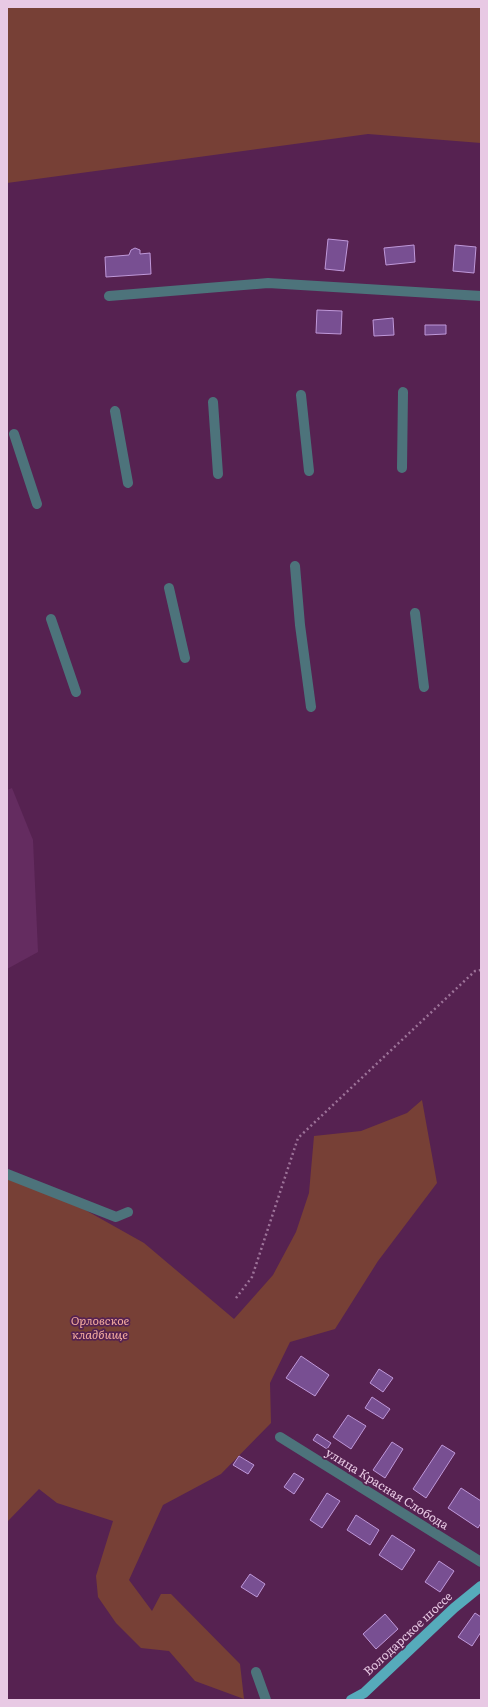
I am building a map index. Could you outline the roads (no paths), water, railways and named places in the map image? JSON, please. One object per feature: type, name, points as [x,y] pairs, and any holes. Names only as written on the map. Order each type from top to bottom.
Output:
[{"type":"main road","name":"Володарское шоссе","points":[[351,1700],[364,1692],[454,1608],[481,1586]]},
{"type":"street","points":[[109,296],[268,283],[481,296]]},
{"type":"street","points":[[402,468],[403,392]]},
{"type":"street","points":[[301,395],[309,471]]},
{"type":"street","points":[[213,402],[218,474]]},
{"type":"street","points":[[115,412],[128,483]]},
{"type":"street","points":[[14,434],[37,504]]},
{"type":"street","points":[[295,566],[300,625],[311,707]]},
{"type":"street","points":[[169,588],[185,658]]},
{"type":"street","points":[[415,613],[424,687]]},
{"type":"street","points":[[51,619],[76,692]]},
{"type":"street","points":[[7,1174],[116,1217],[128,1212]]},
{"type":"street","name":"улица Красная Слобода","points":[[280,1437],[481,1562]]},
{"type":"street","points":[[256,1672],[266,1700]]},
{"type":"park label","name":"Орловское кладбище","points":[[100,1328]]}]
